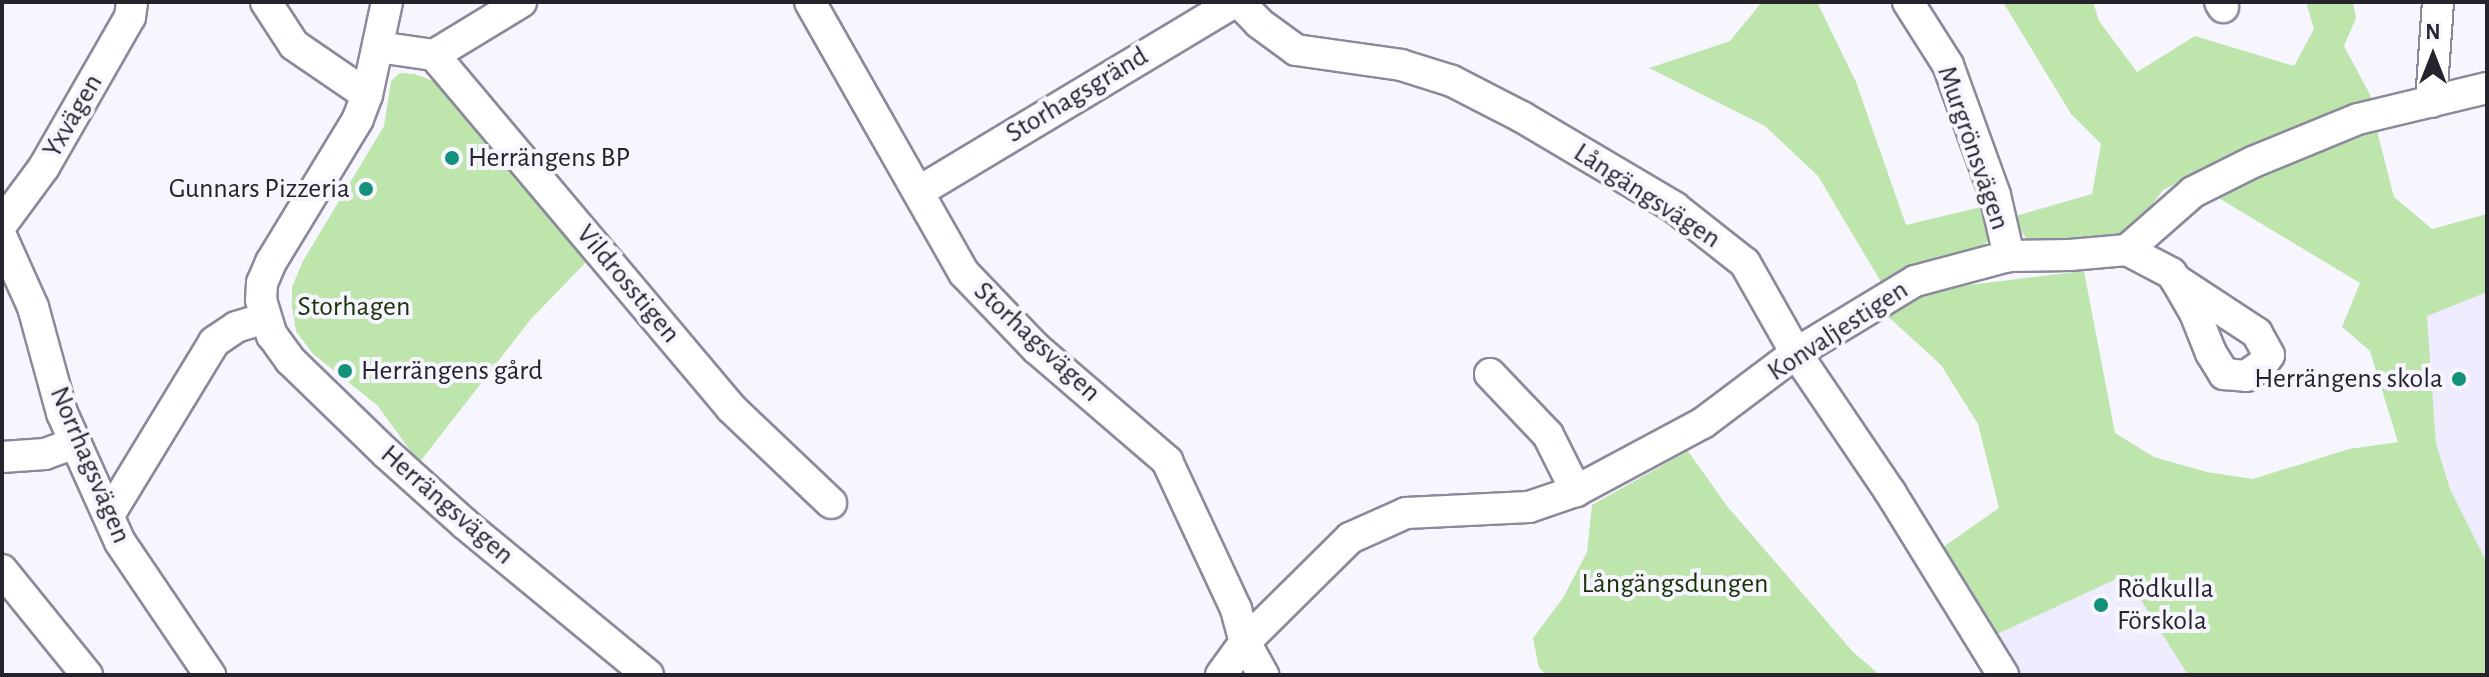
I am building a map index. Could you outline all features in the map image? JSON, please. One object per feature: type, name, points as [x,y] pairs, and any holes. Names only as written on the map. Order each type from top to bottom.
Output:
[{"type":"street","name":"Yxvägen","points":[[2,224],[44,167],[130,17],[132,2]]},
{"type":"street","points":[[266,2],[294,45],[367,95]]},
{"type":"street","name":"Herrängsvägen","points":[[387,2],[367,95],[347,141],[271,262],[262,283],[265,318],[272,335],[290,360],[386,453],[465,524],[648,675]]},
{"type":"street","points":[[378,47],[434,55],[521,2]]},
{"type":"street","name":"Storhagsvägen","points":[[810,2],[964,273],[1037,349],[1167,461],[1236,609],[1245,642],[1263,675]]},
{"type":"street","name":"Storhagsgränd","points":[[920,191],[1237,2]]},
{"type":"street","name":"Långängsvägen","points":[[1237,2],[1296,50],[1401,65],[1452,81],[1522,117],[1674,207],[1745,263],[1796,353],[1890,492],[2003,675]]},
{"type":"street","name":"Murgrönsvägen","points":[[1908,2],[1948,65],[1995,195],[2009,256]]},
{"type":"street","points":[[2431,102],[2438,2]]},
{"type":"street","name":"Vildrosstigen","points":[[434,55],[731,408],[831,503]]},
{"type":"street","points":[[2176,280],[2171,273],[2127,250],[2193,192],[2241,168],[2358,119],[2487,88]]},
{"type":"street","name":"Norrhagsvägen","points":[[2,238],[33,307],[62,413],[120,542],[210,675]]},
{"type":"street","name":"Konvaljestigen","points":[[1221,675],[1245,642],[1350,538],[1406,513],[1529,507],[1576,491],[1703,423],[1796,353],[1915,281],[2009,256],[2127,250]]},
{"type":"street","points":[[109,515],[214,342],[236,327],[265,318]]},
{"type":"street","points":[[1490,374],[1548,435],[1576,491]]},
{"type":"street","points":[[2,457],[45,454],[76,443]]},
{"type":"street","points":[[2,570],[87,675]]},
{"type":"shaded area","name":"Herrängens skola","points":[[2487,292],[2487,563],[2450,489],[2436,443],[2427,315]]},
{"type":"shaded area","name":"Rödkulla Förskola","points":[[2125,575],[2188,675],[2019,675],[1993,636]]},
{"type":"green space","points":[[1762,2],[1817,2],[1856,82],[1906,225],[1985,206],[1991,222],[1988,241],[1971,256],[1912,267],[1881,282],[1818,176],[1765,126],[1649,68],[1730,41]]},
{"type":"green space","points":[[2003,2],[2093,2],[2099,21],[2137,72],[2195,36],[2294,66],[2314,29],[2306,2],[2353,2],[2356,18],[2344,46],[2375,104],[2265,141],[2163,190],[2131,232],[2081,245],[2028,241],[2012,217],[2092,194],[2101,144],[2071,114]]},
{"type":"green space","name":"Storhagen","points":[[400,73],[415,74],[441,84],[589,259],[531,319],[419,463],[378,406],[312,353],[296,331],[292,307],[292,287],[303,261],[384,126],[391,81]]},
{"type":"green space","points":[[2377,131],[2394,197],[2432,229],[2487,214],[2487,292],[2427,316],[2436,443],[2450,489],[2487,563],[2487,675],[2188,675],[2125,575],[1993,636],[1936,552],[1999,508],[1978,424],[1941,365],[1882,311],[1928,290],[2084,271],[2115,433],[2154,457],[2207,472],[2253,479],[2349,449],[2398,442],[2370,351],[2342,327],[2360,283],[2212,194]]},
{"type":"green space","name":"Långängsdungen","points":[[1688,451],[1727,506],[1853,652],[1880,675],[1547,675],[1539,668],[1533,638],[1563,598],[1587,552],[1592,505]]},
{"type":"place","name":"Herrängens BP","points":[[452,158]]},
{"type":"place","name":"Gunnars Pizzeria","points":[[366,189]]},
{"type":"place","name":"Herrängens gård","points":[[345,371]]},
{"type":"place","name":"Herrängens skola","points":[[2459,379]]},
{"type":"place","name":"Rödkulla Förskola","points":[[2101,605]]}]
